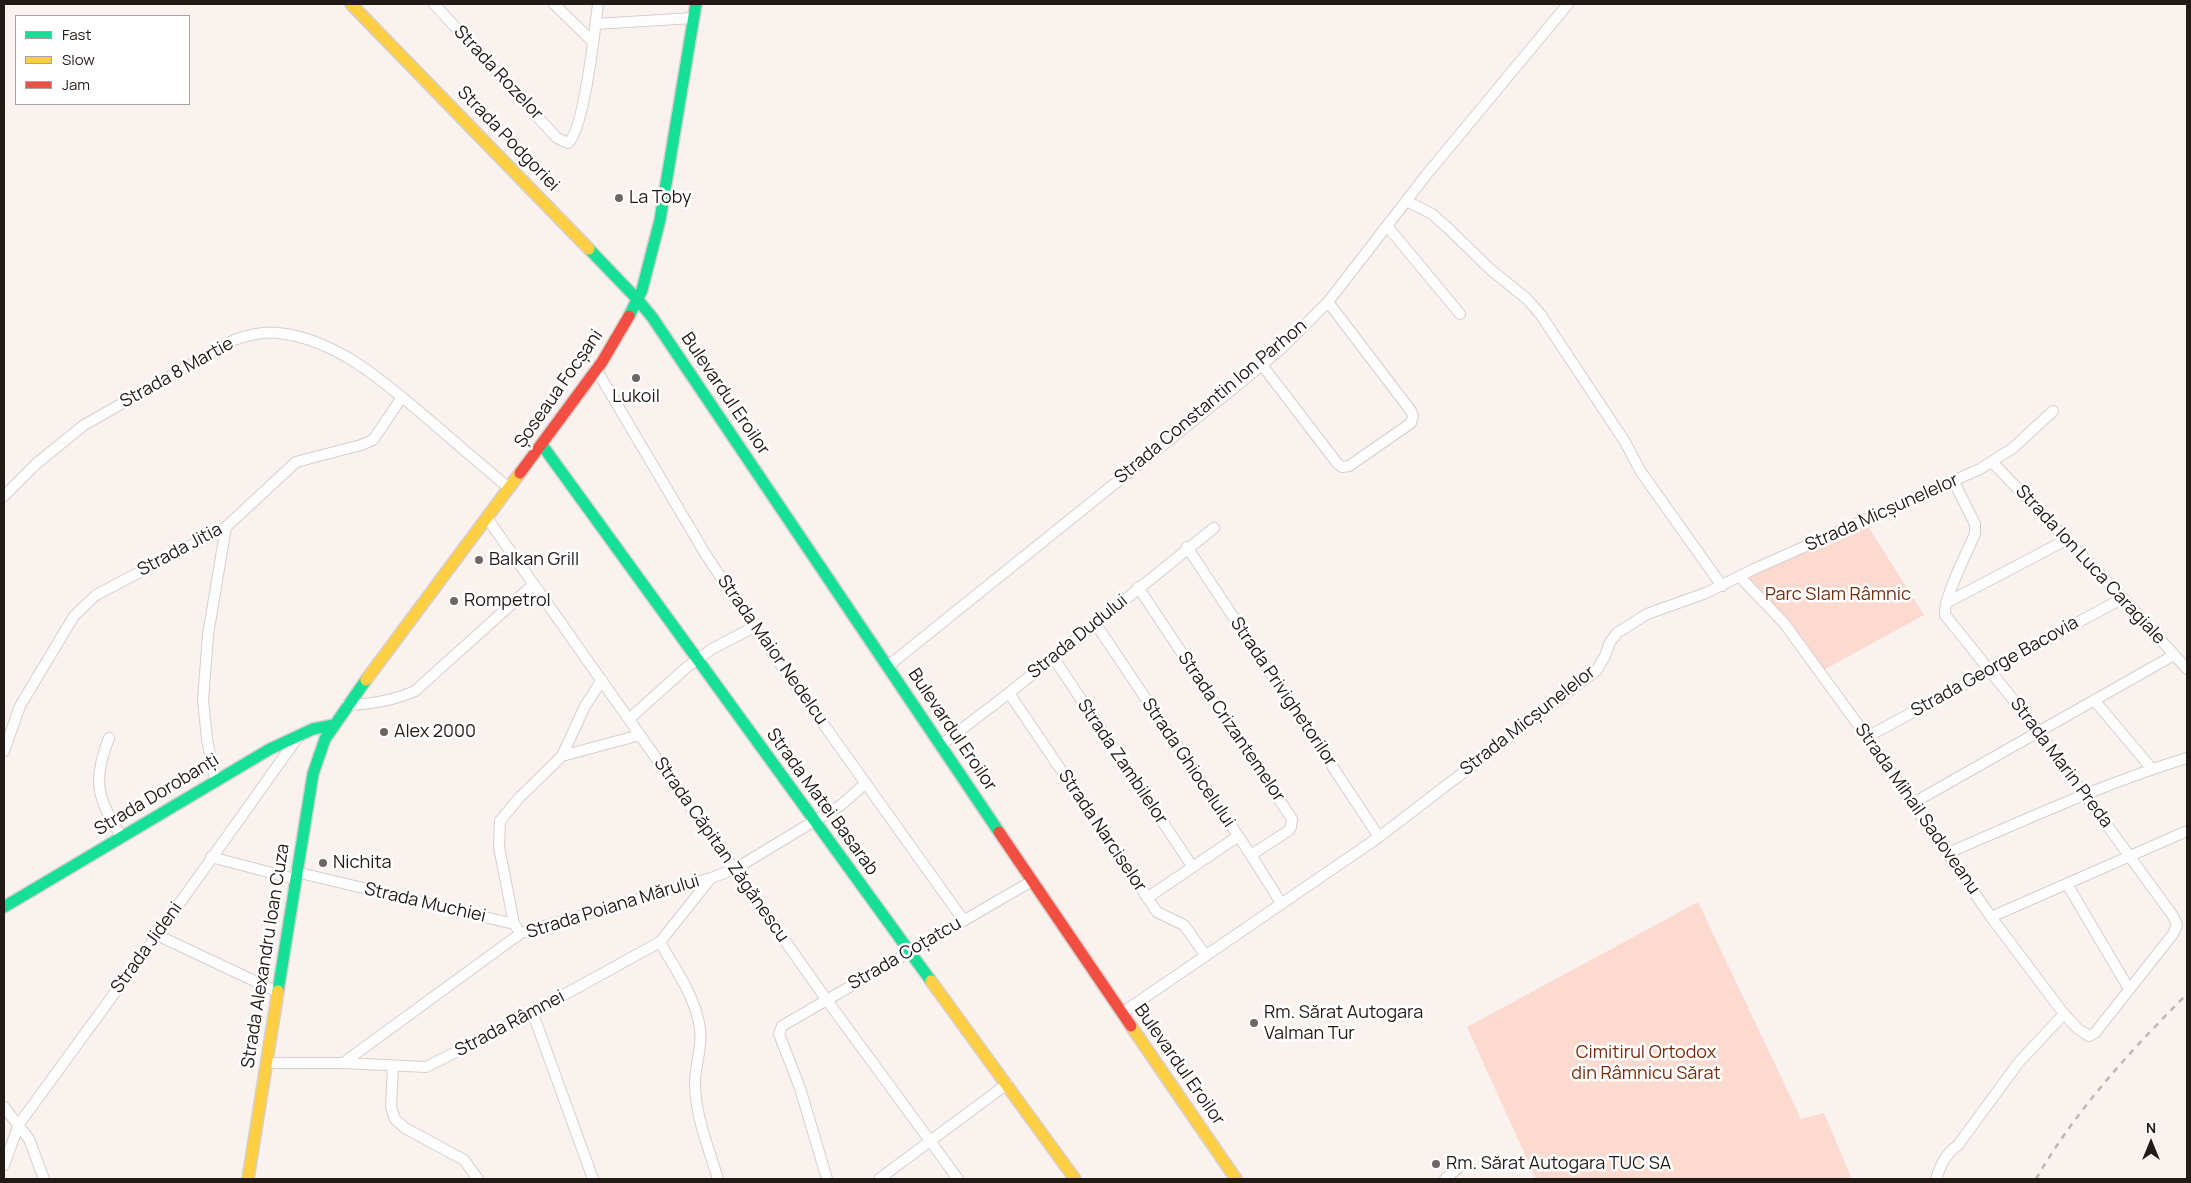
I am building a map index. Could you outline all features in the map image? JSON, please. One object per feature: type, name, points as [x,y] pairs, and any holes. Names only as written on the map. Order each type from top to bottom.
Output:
[{"type":"main road","name":"Strada Podgoriei","points":[[351,4],[638,300]]},
{"type":"main road","name":"Șoseaua Focșani","points":[[325,739],[347,705],[542,445],[596,369],[638,300],[653,252],[660,220],[696,4]]},
{"type":"main road","name":"Bulevardul Eroilor","points":[[638,300],[652,317],[940,745],[1236,1179]]},
{"type":"main road","name":"Strada Matei Basarab","points":[[542,445],[696,660],[1075,1179]]},
{"type":"main road","name":"Strada Dorobanți","points":[[4,907],[215,780],[300,734],[321,726],[334,725]]},
{"type":"main road","name":"Strada Alexandru Ioan Cuza","points":[[246,1179],[268,1063],[295,875],[313,774],[325,739]]},
{"type":"street","name":"Strada Rozelor","points":[[434,4],[563,142],[568,143],[575,134],[593,42]]},
{"type":"street","points":[[554,4],[593,42]]},
{"type":"street","points":[[593,42],[598,4]]},
{"type":"street","name":"Strada Constantin Ion Parhon","points":[[888,666],[1262,365],[1300,331],[1328,302],[1508,74],[1568,4]]},
{"type":"street","points":[[595,24],[693,18]]},
{"type":"street","points":[[1407,201],[1432,214],[1444,224],[1490,269],[1527,299],[1541,315],[1642,472],[1722,586]]},
{"type":"street","points":[[1387,226],[1460,314]]},
{"type":"street","points":[[1262,365],[1342,467],[1349,466],[1411,423],[1413,416],[1411,411],[1328,302]]},
{"type":"street","name":"Strada 8 Martie","points":[[4,496],[36,464],[84,425],[234,340],[256,333],[278,332],[322,344],[344,357],[402,397],[509,488]]},
{"type":"street","name":"Strada Maior Nedelcu","points":[[596,369],[706,555],[754,626],[964,921]]},
{"type":"street","name":"Strada Jitia","points":[[4,751],[20,706],[74,616],[96,595],[226,527],[296,462],[362,445],[373,440],[402,397]]},
{"type":"street","name":"Strada Micșunelelor","points":[[1122,1013],[1379,837],[1597,670],[1610,642],[1617,633],[1647,614],[1722,586],[1898,504],[1954,482],[1992,462],[2013,448],[2053,412]]},
{"type":"street","name":"Strada Ion Luca Caragiale","points":[[1992,462],[2123,598],[2187,668]]},
{"type":"street","points":[[1946,603],[1975,534],[1975,524],[1954,482]]},
{"type":"street","name":"Strada Căpitan Zăgănescu","points":[[487,518],[826,999],[958,1179]]},
{"type":"street","points":[[215,780],[206,739],[203,700],[208,635],[226,527]]},
{"type":"street","name":"Strada Dudului","points":[[940,745],[1009,694],[1187,547],[1214,528]]},
{"type":"street","points":[[1946,603],[2066,540]]},
{"type":"street","name":"Strada Privighetorilor","points":[[1187,547],[1379,837]]},
{"type":"street","name":"Strada Mihail Sadoveanu","points":[[1740,577],[1784,623],[1867,737],[1991,917],[2064,1014],[2084,1034],[2089,1036],[2095,1033],[2129,988]]},
{"type":"street","points":[[347,705],[383,702],[415,690],[534,584]]},
{"type":"street","name":"Strada Crizantemelor","points":[[1138,587],[1292,820],[1288,831],[1251,855]]},
{"type":"street","name":"Strada George Bacovia","points":[[1867,737],[2123,598]]},
{"type":"street","name":"Strada Marin Preda","points":[[1946,603],[1945,615],[2040,733],[2173,916],[2177,925],[2173,934],[2129,988]]},
{"type":"street","name":"Strada Ghiocelului","points":[[1095,623],[1237,837],[1251,855],[1281,904]]},
{"type":"street","points":[[629,719],[696,660],[754,626]]},
{"type":"street","points":[[1913,803],[2040,733],[2174,655]]},
{"type":"street","name":"Strada Zambilelor","points":[[1053,657],[1192,866]]},
{"type":"street","points":[[521,933],[514,924],[499,847],[500,821],[519,798],[562,756],[582,714],[602,680]]},
{"type":"street","name":"Strada Narciselor","points":[[1009,694],[1156,912],[1184,925],[1206,956]]},
{"type":"street","points":[[2095,701],[2152,769]]},
{"type":"street","name":"Strada Jideni","points":[[4,1166],[18,1124],[157,935],[300,734]]},
{"type":"street","points":[[562,756],[640,735]]},
{"type":"street","points":[[110,738],[100,766],[99,788],[102,801],[121,836]]},
{"type":"street","points":[[1948,853],[2086,794],[2187,758]]},
{"type":"street","name":"Strada Poiana Mărului","points":[[343,1063],[521,933],[735,869],[841,805],[866,783]]},
{"type":"street","points":[[1991,917],[2187,831]]},
{"type":"street","points":[[1147,898],[1237,837]]},
{"type":"street","name":"Strada Muchiei","points":[[211,857],[514,924]]},
{"type":"street","name":"Strada Râmnei","points":[[268,1063],[343,1063],[426,1067],[660,942],[710,878]]},
{"type":"street","name":"Strada Coțatcu","points":[[828,1179],[810,1118],[781,1040],[780,1030],[782,1026],[1032,880]]},
{"type":"street","points":[[2067,884],[2129,988]]},
{"type":"street","points":[[157,935],[278,992]]},
{"type":"street","points":[[660,942],[692,1001],[698,1018],[700,1047],[695,1084],[697,1106],[718,1179]]},
{"type":"street","points":[[532,1011],[593,1179]]},
{"type":"street","points":[[1936,1179],[1941,1163],[1947,1153],[1958,1145],[2019,1062],[2064,1014]]},
{"type":"street","points":[[393,1066],[392,1107],[395,1119],[406,1128],[464,1160],[478,1179]]},
{"type":"street","points":[[879,1179],[1007,1084]]},
{"type":"street","points":[[4,1107],[35,1150],[44,1179]]},
{"type":"street","points":[[1445,1179],[1458,1168]]},
{"type":"green space","name":"Parc Slam Râmnic","points":[[1864,520],[1924,615],[1820,672],[1740,577]]},
{"type":"green space","name":"Cimitirul Ortodox din Râmnicu Sărat","points":[[1698,902],[1801,1119],[1824,1113],[1852,1179],[1536,1179],[1467,1027]]},
{"type":"railway","points":[[2036,1179],[2051,1154],[2086,1105],[2145,1037],[2187,994]]},
{"type":"traffic: fast","points":[[629,316],[642,290],[660,220],[696,4]]},
{"type":"traffic: fast","points":[[589,249],[638,300]]},
{"type":"traffic: fast","points":[[638,300],[652,317],[999,832]]},
{"type":"traffic: fast","points":[[542,445],[931,981]]},
{"type":"traffic: fast","points":[[278,991],[313,774],[325,739],[366,680]]},
{"type":"traffic: fast","points":[[4,907],[270,749],[313,729],[334,725]]},
{"type":"traffic: slow","points":[[351,4],[589,249]]},
{"type":"traffic: slow","points":[[366,680],[520,473]]},
{"type":"traffic: slow","points":[[931,981],[1075,1179]]},
{"type":"traffic: slow","points":[[248,1179],[278,991]]},
{"type":"traffic: slow","points":[[1131,1026],[1236,1179]]},
{"type":"traffic: jam","points":[[520,473],[602,362],[629,316]]},
{"type":"traffic: jam","points":[[999,832],[1131,1026]]},
{"type":"place","name":"La Toby","points":[[619,198]]},
{"type":"place","name":"Lukoil","points":[[636,378]]},
{"type":"place","name":"Balkan Grill","points":[[479,560]]},
{"type":"place","name":"Rompetrol","points":[[454,601]]},
{"type":"place","name":"Alex 2000","points":[[384,732]]},
{"type":"place","name":"Nichita","points":[[323,863]]},
{"type":"place","name":"Rm. Sărat Autogara Valman Tur","points":[[1254,1023]]},
{"type":"place","name":"Rm. Sărat Autogara TUC SA","points":[[1436,1164]]}]
